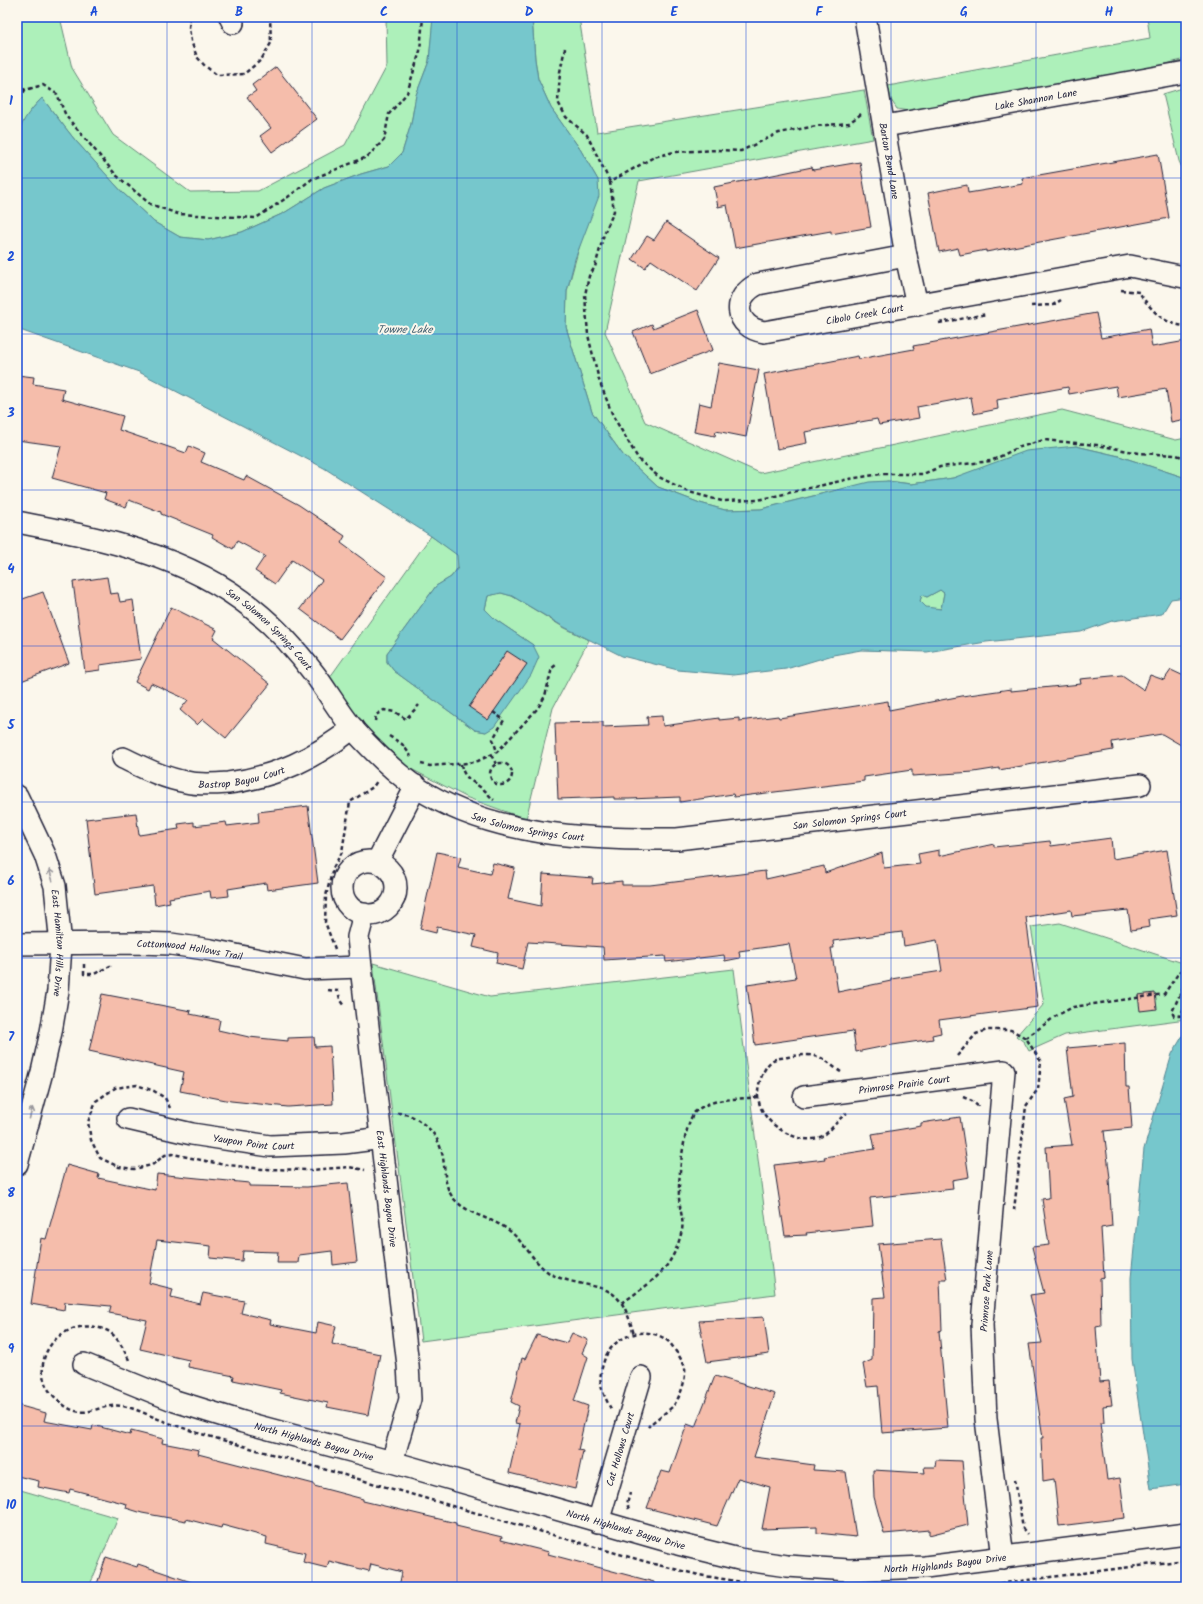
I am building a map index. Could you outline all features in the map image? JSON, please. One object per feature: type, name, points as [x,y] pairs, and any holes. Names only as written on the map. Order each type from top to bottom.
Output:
[{"type":"street","name":"Barton Bend Lane","points":[[865,17],[885,126],[906,256],[917,305]]},
{"type":"street","name":"Lake Shannon Lane","points":[[885,126],[1186,72]]},
{"type":"street","name":"Cibolo Creek Court","points":[[906,256],[758,284],[744,293],[740,302],[739,311],[742,319],[748,326],[756,331],[764,332],[1130,266],[1184,277]]},
{"type":"street","name":"San Solomon Springs Court","points":[[17,522],[100,538],[154,555],[207,578],[252,608],[289,642],[353,728],[379,756],[416,786],[447,803],[501,824],[553,833],[638,840],[677,839],[1140,785]]},
{"type":"street","name":"Bastrop Bayou Court","points":[[123,758],[162,776],[187,783],[214,784],[246,781],[278,772],[305,760],[333,744],[353,728]]},
{"type":"street","points":[[377,862],[416,786]]},
{"type":"street","name":"East Hamilton Hills Drive","points":[[17,796],[47,861],[55,886],[61,945],[58,991],[51,1032],[42,1072],[17,1164]]},
{"type":"street","points":[[361,862],[377,862],[392,874],[395,882],[395,892],[392,900],[382,911],[373,914],[364,914],[351,907],[346,902],[342,893],[342,882],[346,874],[361,862]]},
{"type":"street","name":"East Highlands Bayou Drive","points":[[364,914],[358,938],[379,1114],[372,1139],[408,1365],[410,1399],[392,1462]]},
{"type":"street","name":"Cottonwood Hollows Trail","points":[[17,944],[171,944],[211,950],[305,969],[361,967]]},
{"type":"street","name":"Primrose Prairie Court","points":[[804,1097],[1004,1071]]},
{"type":"street","name":"Primrose Park Lane","points":[[1003,1558],[986,1419],[982,1324],[1004,1071]]},
{"type":"street","name":"Yaupon Point Court","points":[[128,1119],[192,1134],[270,1146],[344,1143],[372,1139]]},
{"type":"street","name":"North Highlands Bayou Drive","points":[[84,1364],[175,1401],[243,1422],[392,1462],[598,1522],[739,1559],[787,1566],[848,1570],[909,1568],[1003,1558],[1186,1534]]},
{"type":"street","name":"Cat Hollows Court","points":[[598,1522],[641,1377]]},
{"type":"path","points":[[190,17],[188,28],[196,57],[205,66],[217,74],[244,74],[261,60],[271,43],[270,17]]},
{"type":"path","points":[[17,105],[25,90],[43,85],[58,94],[66,116],[116,175],[150,204],[178,214],[256,218],[312,179],[367,157],[384,140],[389,114],[406,93],[420,51],[423,17]]},
{"type":"path","points":[[565,48],[560,72],[558,102],[566,117],[588,135],[610,182],[614,211],[604,234],[595,267],[589,276],[585,295],[588,335],[598,375],[613,416],[639,460],[659,477],[689,492],[722,501],[758,500],[856,478],[881,474],[923,474],[940,467],[991,461],[1017,448],[1044,440],[1096,445],[1140,453],[1176,455],[1186,458]]},
{"type":"path","points":[[17,84],[25,90]]},
{"type":"path","points":[[610,182],[654,158],[674,152],[718,150],[741,151],[779,134],[816,126],[849,123],[863,113]]},
{"type":"path","points":[[1120,290],[1127,289],[1139,292],[1148,305],[1162,318],[1180,326],[1186,326]]},
{"type":"path","points":[[1026,307],[1047,304],[1053,305],[1059,300],[1066,299]]},
{"type":"path","points":[[936,323],[991,313]]},
{"type":"path","points":[[417,762],[430,766],[461,764],[478,761],[497,752],[538,708],[549,684],[552,668],[556,666]]},
{"type":"path","points":[[375,724],[376,715],[379,712],[384,710],[395,712],[406,719],[418,705]]},
{"type":"path","points":[[493,712],[504,720],[493,739],[497,752]]},
{"type":"path","points":[[385,734],[402,744],[413,759]]},
{"type":"path","points":[[491,756],[496,764]]},
{"type":"path","points":[[461,764],[463,774],[466,778],[485,791],[496,801]]},
{"type":"path","points":[[496,764],[506,764],[512,770],[511,780],[504,785],[496,784],[492,780],[490,771],[496,764]]},
{"type":"path","points":[[348,1012],[340,999],[338,991],[338,969],[335,947],[325,922],[326,896],[333,868],[342,852],[350,802],[373,786],[382,776]]},
{"type":"path","points":[[84,944],[84,974],[94,974],[111,965],[115,965]]},
{"type":"path","points":[[1026,1038],[1056,1016],[1073,1007],[1164,994],[1180,971],[1186,970]]},
{"type":"path","points":[[1186,981],[1172,1012],[1174,1016],[1180,1016],[1186,1004]]},
{"type":"path","points":[[323,989],[338,991]]},
{"type":"path","points":[[954,1060],[976,1034],[987,1030],[1011,1030],[1026,1038],[1041,1062],[1038,1089],[1026,1106],[1013,1216]]},
{"type":"path","points":[[844,1073],[821,1058],[805,1054],[773,1060],[763,1072],[759,1083],[758,1096],[760,1108],[769,1122],[779,1130],[796,1138],[808,1140],[820,1138],[831,1130],[845,1114],[850,1112]]},
{"type":"path","points":[[622,1303],[663,1270],[672,1258],[678,1242],[682,1230],[679,1197],[680,1167],[688,1124],[691,1117],[696,1111],[706,1105],[736,1098],[758,1096]]},
{"type":"path","points":[[956,1097],[962,1097],[972,1101],[980,1108],[982,1114]]},
{"type":"path","points":[[379,1114],[407,1114],[418,1119],[428,1128],[439,1143],[446,1184],[456,1201],[467,1210],[503,1225],[512,1233],[536,1262],[548,1272],[567,1281],[606,1290],[622,1303],[629,1317],[634,1334],[645,1333],[670,1342],[685,1366],[682,1389],[673,1406],[658,1416],[647,1428]]},
{"type":"path","points":[[369,1176],[372,1139]]},
{"type":"path","points":[[1015,1475],[1023,1529],[1029,1537]]},
{"type":"path","points":[[631,1489],[627,1504],[631,1514]]},
{"type":"path","points":[[972,1587],[1186,1560]]},
{"type":"green space","points":[[17,17],[60,17],[72,68],[113,135],[190,192],[258,191],[345,145],[387,66],[386,17],[433,17],[433,21],[429,61],[416,95],[411,124],[402,153],[389,166],[361,174],[324,188],[284,213],[242,232],[208,240],[180,237],[154,222],[123,193],[75,140],[42,98],[25,119],[20,130],[17,143]]},
{"type":"green space","points":[[532,17],[579,17],[597,132],[864,90],[873,139],[639,181],[605,332],[645,422],[760,473],[1062,410],[1176,440],[1186,438],[1186,478],[1119,456],[1076,446],[953,478],[911,484],[888,481],[829,492],[761,509],[725,510],[700,503],[658,487],[623,455],[592,412],[566,327],[567,291],[598,180],[580,149],[551,108],[538,79]]},
{"type":"green space","points":[[1147,17],[1186,17],[1186,59],[1125,74],[908,111],[897,109],[891,100],[888,86],[1150,38]]},
{"type":"green space","points":[[1186,87],[1186,177],[1179,161],[1163,94]]},
{"type":"green space","points":[[431,536],[458,555],[458,568],[451,577],[436,586],[387,653],[387,662],[394,671],[475,730],[486,732],[533,645],[496,620],[485,609],[488,596],[501,593],[512,596],[563,627],[589,640],[553,708],[526,819],[468,798],[409,768],[361,723],[330,677]]},
{"type":"green space","points":[[940,590],[944,593],[941,609],[926,608],[920,601],[922,595],[927,597]]},
{"type":"green space","points":[[1060,923],[1186,964],[1186,1019],[1065,1035],[1029,1051],[1024,1042],[1016,1036],[1044,1004],[1031,927]]},
{"type":"green space","points":[[373,963],[490,997],[734,969],[775,1294],[421,1341]]},
{"type":"green space","points":[[17,1489],[118,1518],[89,1587],[17,1587]]},
{"type":"water","name":"Towne Lake","points":[[433,17],[532,17],[538,79],[551,108],[580,149],[598,180],[599,196],[575,259],[567,291],[566,327],[592,412],[623,455],[658,487],[700,503],[725,510],[761,509],[869,482],[888,481],[911,484],[953,478],[1026,451],[1076,446],[1119,456],[1186,478],[1186,597],[1171,599],[1162,614],[1112,621],[1081,632],[986,642],[927,652],[861,650],[833,655],[786,669],[734,675],[678,670],[622,656],[564,627],[512,596],[501,593],[488,596],[485,609],[496,620],[533,645],[539,657],[531,675],[494,727],[486,732],[475,730],[394,671],[387,662],[387,653],[436,586],[451,577],[458,568],[457,555],[431,536],[324,468],[139,372],[17,329],[17,143],[22,124],[32,109],[42,98],[75,140],[123,193],[154,222],[180,237],[208,240],[242,232],[284,213],[324,188],[361,174],[389,166],[402,153],[411,124],[416,95],[429,61]],"holes":[[[940,590],[944,593],[941,609],[926,607],[920,601],[922,595],[927,597]]]},
{"type":"water","points":[[1186,1030],[1186,1484],[1151,1489],[1132,1359],[1131,1278],[1144,1149],[1172,1054]]},
{"type":"building","points":[[276,67],[317,119],[272,152],[260,136],[271,128],[247,97],[256,91],[252,85]]},
{"type":"building","points":[[1158,154],[1169,218],[986,252],[986,250],[960,255],[958,248],[939,252],[928,193],[967,185],[968,193],[1023,184],[1022,178]]},
{"type":"building","points":[[860,162],[871,227],[831,234],[831,231],[735,248],[727,205],[718,207],[714,187],[812,167],[813,170]]},
{"type":"building","points":[[666,222],[719,258],[697,291],[651,260],[645,268],[632,259],[647,236],[654,240]]},
{"type":"building","points":[[698,310],[713,350],[650,374],[633,332],[652,324],[653,328]]},
{"type":"building","points":[[1096,313],[1101,338],[1149,329],[1152,347],[1186,341],[1186,419],[1171,422],[1166,389],[1118,397],[1116,386],[1069,394],[1068,387],[997,400],[998,409],[974,414],[971,397],[917,407],[919,418],[879,425],[877,419],[805,432],[807,443],[777,449],[764,374],[858,356],[859,359],[914,349],[913,346]]},
{"type":"building","points":[[719,363],[759,370],[746,437],[716,431],[715,436],[694,432],[699,403],[711,406]]},
{"type":"building","points":[[17,375],[34,377],[33,384],[64,389],[62,399],[123,416],[119,430],[186,453],[189,446],[205,453],[201,462],[244,480],[246,476],[299,505],[345,536],[341,543],[387,577],[340,639],[300,609],[322,580],[292,560],[275,584],[255,571],[265,556],[237,541],[233,549],[212,537],[213,535],[161,514],[161,512],[129,500],[126,507],[104,499],[106,493],[52,478],[61,446],[17,440]]},
{"type":"building","points":[[107,577],[110,594],[118,593],[120,602],[133,600],[141,659],[100,665],[100,670],[85,672],[73,582]]},
{"type":"building","points":[[43,592],[69,663],[21,681],[17,669],[17,601]]},
{"type":"building","points":[[171,607],[217,630],[213,638],[270,684],[226,738],[203,719],[197,725],[180,710],[188,700],[151,683],[148,689],[135,682]]},
{"type":"building","points":[[507,651],[527,664],[488,720],[469,707]]},
{"type":"building","points":[[1171,670],[1186,677],[1186,748],[1162,734],[1112,742],[1113,750],[999,770],[999,768],[974,772],[912,776],[912,770],[864,777],[864,781],[734,797],[733,794],[680,802],[680,797],[558,799],[555,723],[603,722],[603,727],[648,725],[647,717],[662,716],[663,726],[719,718],[719,720],[739,718],[739,721],[778,716],[779,718],[888,701],[889,710],[962,696],[1011,689],[1011,691],[1081,684],[1080,679],[1122,675],[1144,690],[1150,675],[1164,680]]},
{"type":"building","points":[[308,806],[318,883],[267,890],[266,883],[228,889],[229,896],[211,898],[210,891],[169,898],[170,902],[155,905],[153,886],[95,894],[86,819],[136,813],[139,835],[179,829],[178,824],[194,822],[194,826],[226,822],[227,826],[259,822],[258,812]]},
{"type":"building","points":[[1111,838],[1113,859],[1167,850],[1177,915],[1149,919],[1150,927],[1131,930],[1128,910],[1072,916],[1071,910],[1026,917],[1038,1007],[939,1020],[941,1033],[932,1035],[933,1039],[856,1052],[853,1031],[755,1045],[747,985],[796,978],[789,944],[739,951],[740,958],[725,961],[724,955],[666,962],[665,956],[604,960],[603,947],[528,942],[522,969],[496,963],[498,953],[473,947],[476,935],[437,927],[436,933],[420,929],[437,852],[461,857],[458,867],[490,874],[493,863],[515,868],[508,899],[541,906],[543,874],[593,878],[592,884],[622,881],[622,885],[650,885],[765,871],[766,879],[824,866],[825,873],[882,853],[884,868],[920,864],[918,854],[939,850],[939,856],[994,844],[994,847],[1050,841],[1051,846]],"holes":[[[902,932],[904,946],[937,940],[942,971],[891,979],[891,981],[838,992],[831,948],[834,948],[833,941]]]},
{"type":"building","points":[[1155,993],[1157,1009],[1140,1011],[1138,995]]},
{"type":"building","points":[[102,994],[191,1011],[190,1014],[220,1020],[218,1030],[249,1037],[288,1041],[288,1038],[314,1037],[315,1047],[330,1046],[333,1104],[288,1107],[231,1101],[180,1091],[184,1072],[89,1051]]},
{"type":"building","points":[[1125,1043],[1126,1087],[1129,1087],[1132,1128],[1104,1131],[1110,1178],[1112,1226],[1101,1228],[1104,1277],[1100,1278],[1101,1326],[1096,1327],[1100,1382],[1109,1381],[1112,1405],[1103,1406],[1104,1423],[1100,1423],[1107,1480],[1120,1478],[1125,1518],[1059,1526],[1054,1479],[1043,1481],[1041,1438],[1043,1438],[1029,1344],[1042,1343],[1030,1295],[1044,1293],[1032,1247],[1049,1245],[1042,1199],[1049,1198],[1046,1147],[1072,1145],[1064,1099],[1073,1097],[1067,1048]]},
{"type":"building","points":[[960,1117],[969,1177],[952,1180],[953,1189],[870,1198],[873,1226],[806,1233],[807,1235],[785,1236],[774,1165],[825,1159],[824,1157],[875,1149],[872,1134],[921,1126],[921,1123]]},
{"type":"building","points":[[67,1165],[99,1174],[98,1178],[155,1190],[157,1174],[249,1183],[249,1186],[307,1187],[348,1183],[357,1262],[333,1265],[332,1251],[299,1255],[298,1263],[277,1263],[278,1252],[243,1251],[242,1261],[210,1258],[211,1246],[157,1240],[149,1283],[173,1289],[171,1297],[200,1304],[203,1293],[244,1301],[241,1313],[271,1320],[270,1324],[316,1333],[318,1322],[336,1326],[332,1344],[380,1354],[368,1415],[327,1407],[328,1403],[280,1393],[281,1390],[233,1380],[234,1376],[188,1367],[189,1360],[140,1349],[147,1320],[109,1313],[111,1306],[65,1302],[64,1310],[31,1304],[41,1238],[46,1239]]},
{"type":"building","points":[[941,1239],[947,1280],[940,1280],[942,1330],[939,1331],[948,1428],[882,1433],[878,1386],[867,1387],[863,1364],[872,1360],[873,1298],[885,1297],[878,1244]]},
{"type":"building","points":[[764,1317],[769,1354],[707,1362],[699,1321]]},
{"type":"building","points":[[572,1333],[588,1340],[582,1353],[588,1357],[574,1401],[588,1406],[578,1450],[583,1451],[575,1489],[509,1473],[520,1424],[515,1423],[519,1406],[511,1402],[522,1358],[525,1359],[537,1335],[567,1343]]},
{"type":"building","points":[[715,1376],[775,1394],[754,1457],[814,1465],[813,1470],[846,1472],[856,1537],[817,1533],[817,1527],[762,1529],[770,1487],[738,1478],[717,1526],[647,1508],[661,1471],[670,1473],[687,1424],[695,1427]]},
{"type":"building","points":[[17,1405],[46,1413],[44,1421],[92,1430],[93,1425],[130,1435],[131,1431],[163,1439],[162,1443],[199,1450],[198,1454],[314,1484],[314,1486],[363,1499],[363,1501],[456,1523],[456,1526],[502,1537],[501,1540],[654,1582],[654,1587],[399,1587],[402,1572],[371,1564],[369,1571],[329,1561],[327,1568],[303,1562],[305,1553],[266,1544],[267,1537],[222,1525],[221,1528],[186,1519],[186,1521],[142,1513],[126,1508],[127,1504],[70,1489],[69,1493],[38,1487],[39,1481],[17,1476]]},
{"type":"building","points":[[936,1460],[962,1461],[968,1525],[929,1535],[929,1530],[884,1534],[874,1497],[873,1470],[925,1473],[924,1467],[935,1467]]},
{"type":"building","points":[[106,1557],[137,1567],[138,1564],[197,1584],[196,1587],[96,1587]]}]
